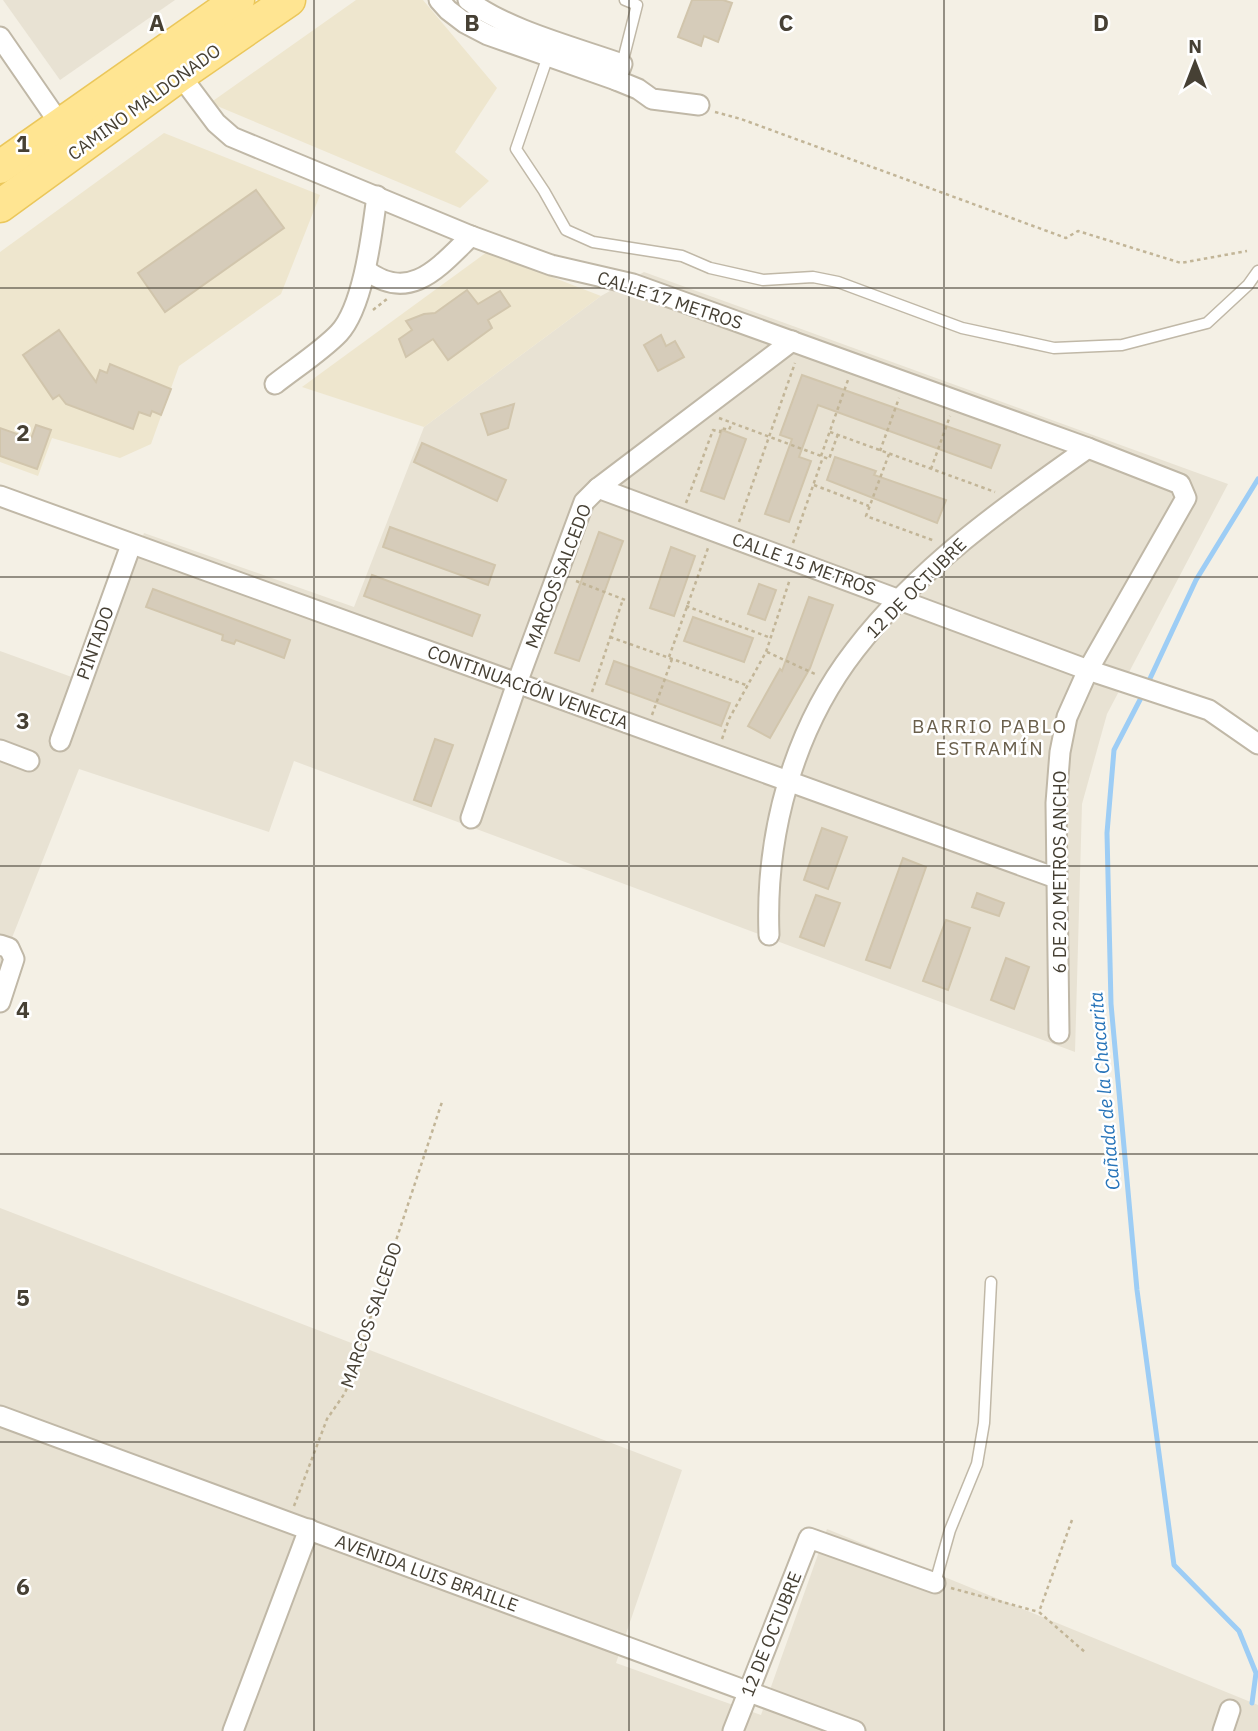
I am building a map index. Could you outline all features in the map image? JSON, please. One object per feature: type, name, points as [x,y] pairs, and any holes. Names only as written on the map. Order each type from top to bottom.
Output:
[{"type":"main road","name":"CAMINO MALDONADO","points":[[0,167],[238,0]]},
{"type":"main road","name":"CAMINO MALDONADO","points":[[0,206],[180,75],[289,0]]},
{"type":"street","points":[[439,0],[465,23],[488,35],[551,48],[619,72],[652,99],[699,105]]},
{"type":"street","points":[[468,0],[551,48]]},
{"type":"street","points":[[0,37],[60,124]]},
{"type":"street","name":"CALLE 17 METROS","points":[[180,75],[216,124],[232,137],[471,236],[551,265],[633,284],[854,363],[1180,484],[1184,491]]},
{"type":"street","points":[[275,384],[341,332],[366,270],[377,196]]},
{"type":"street","points":[[366,270],[384,281],[410,284],[438,268],[471,236]]},
{"type":"street","name":"MARCOS SALCEDO","points":[[471,818],[517,683],[584,502],[598,488],[700,411],[797,343]]},
{"type":"street","name":"12 DE OCTUBRE","points":[[769,935],[768,901],[772,864],[778,822],[788,782],[811,723],[854,651],[900,599],[954,549],[1016,499],[1087,448]]},
{"type":"street","name":"CALLE 15 METROS","points":[[598,488],[1088,670],[1209,710],[1258,744]]},
{"type":"street","name":"6 DE 20 METROS ANCHO","points":[[1059,1033],[1056,803],[1060,752],[1067,717],[1088,670],[1186,498],[1184,491]]},
{"type":"street","name":"CONTINUACIÓN VENECIA","points":[[0,496],[1056,878]]},
{"type":"street","name":"PINTADO","points":[[60,741],[131,545]]},
{"type":"street","points":[[0,750],[29,761]]},
{"type":"street","points":[[0,1002],[14,966],[14,959],[4,946]]},
{"type":"street","name":"AVENIDA LUIS BRAILLE","points":[[0,1416],[855,1731]]},
{"type":"street","points":[[233,1731],[309,1530]]},
{"type":"street","name":"12 DE OCTUBRE","points":[[733,1731],[809,1538],[935,1583]]},
{"type":"street","points":[[1223,1731],[1230,1710]]},
{"type":"lane","points":[[619,72],[637,2],[625,0]]},
{"type":"lane","points":[[551,48],[516,149],[566,230],[593,242],[681,256],[710,268],[763,280],[813,277],[838,282],[962,328],[1054,348],[1122,345],[1207,323],[1248,285],[1258,271]]},
{"type":"lane","points":[[935,1583],[950,1530],[977,1464],[984,1423],[991,1282]]},
{"type":"path","points":[[699,105],[1066,238],[1079,231],[1181,263],[1247,251]]},
{"type":"path","points":[[370,311],[410,284]]},
{"type":"path","points":[[739,522],[769,437],[797,343]]},
{"type":"path","points":[[717,756],[729,719],[771,638],[822,457],[854,363]]},
{"type":"path","points":[[880,451],[904,382]]},
{"type":"path","points":[[931,469],[956,400]]},
{"type":"path","points":[[700,411],[829,459],[838,434]]},
{"type":"path","points":[[686,502],[713,430],[729,430],[732,423]]},
{"type":"path","points":[[830,432],[1016,499]]},
{"type":"path","points":[[889,454],[866,516],[954,549]]},
{"type":"path","points":[[814,485],[869,506]]},
{"type":"path","points":[[647,730],[686,606],[714,531]]},
{"type":"path","points":[[558,574],[628,601]]},
{"type":"path","points":[[586,708],[623,599]]},
{"type":"path","points":[[686,606],[771,638]]},
{"type":"path","points":[[610,637],[747,686]]},
{"type":"path","points":[[766,652],[814,674],[832,686]]},
{"type":"path","name":"MARCOS SALCEDO","points":[[289,1522],[327,1419],[345,1393],[442,1102]]},
{"type":"path","points":[[1039,1612],[1072,1520]]},
{"type":"path","points":[[935,1583],[1039,1612],[1086,1653]]},
{"type":"shaded area","points":[[3,0],[175,0],[60,80]]},
{"type":"shaded area","points":[[356,0],[423,0],[497,88],[455,152],[489,181],[460,208],[210,103]]},
{"type":"shaded area","points":[[164,133],[320,195],[281,294],[179,366],[151,444],[120,458],[52,438],[38,476],[0,462],[0,252]]},
{"type":"shaded area","points":[[487,252],[601,296],[424,427],[302,387]]},
{"type":"shaded area","points":[[644,272],[1228,484],[1107,714],[1082,804],[1075,1052],[294,761],[269,832],[79,769],[0,968],[0,651],[91,684],[144,533],[354,607],[424,427],[601,296]]},
{"type":"shaded area","points":[[0,1208],[682,1470],[616,1663],[761,1715],[827,1529],[1258,1705],[1258,1731],[0,1731]]},
{"type":"building","points":[[692,0],[723,0],[732,3],[718,42],[704,36],[701,46],[678,37]]},
{"type":"building","points":[[256,190],[284,228],[165,312],[138,273]]},
{"type":"building","points":[[467,290],[478,304],[500,291],[510,306],[488,320],[492,328],[448,360],[433,339],[406,357],[399,339],[412,330],[406,321],[435,313]]},
{"type":"building","points":[[59,330],[96,382],[100,370],[107,373],[110,364],[171,389],[161,415],[152,411],[150,416],[139,412],[133,429],[66,404],[59,395],[53,399],[23,355]]},
{"type":"building","points":[[661,335],[666,346],[675,341],[684,357],[658,371],[644,345]]},
{"type":"building","points":[[802,375],[1000,445],[991,468],[818,405],[799,457],[811,461],[789,522],[765,514],[792,439],[780,435]]},
{"type":"building","points":[[514,404],[508,428],[488,435],[481,414]]},
{"type":"building","points":[[36,425],[51,430],[37,469],[0,456],[0,428],[31,439]]},
{"type":"building","points":[[722,430],[746,439],[724,499],[701,491]]},
{"type":"building","points":[[422,443],[506,480],[497,501],[414,462]]},
{"type":"building","points":[[835,457],[876,471],[874,475],[946,500],[937,523],[827,480]]},
{"type":"building","points":[[390,527],[495,565],[488,585],[383,547]]},
{"type":"building","points":[[599,532],[623,541],[579,661],[555,653]]},
{"type":"building","points":[[671,547],[695,556],[674,616],[650,608]]},
{"type":"building","points":[[372,575],[480,615],[472,636],[364,596]]},
{"type":"building","points":[[759,584],[776,590],[765,620],[748,614]]},
{"type":"building","points":[[153,589],[290,640],[284,658],[236,640],[234,644],[222,640],[223,635],[146,607]]},
{"type":"building","points":[[809,597],[833,605],[810,668],[770,738],[748,726],[780,669],[782,671]]},
{"type":"building","points":[[693,617],[753,638],[744,662],[684,641]]},
{"type":"building","points":[[614,661],[730,703],[721,726],[606,684]]},
{"type":"building","points":[[435,739],[453,745],[431,806],[414,800]]},
{"type":"building","points":[[822,828],[847,837],[828,889],[804,880]]},
{"type":"building","points":[[903,858],[926,867],[890,968],[866,960]]},
{"type":"building","points":[[977,893],[1004,903],[999,916],[972,907]]},
{"type":"building","points":[[816,895],[840,903],[824,946],[800,937]]},
{"type":"building","points":[[946,920],[970,928],[948,990],[923,981]]},
{"type":"building","points":[[1006,958],[1029,967],[1014,1009],[991,1000]]},
{"type":"waterway","name":"Cañada de la Chacarita","points":[[1147,685],[1196,580],[1258,479]]},
{"type":"waterway","name":"Cañada de la Chacarita","points":[[1143,694],[1114,750],[1107,833],[1111,1004],[1137,1290],[1174,1565],[1239,1631],[1256,1673],[1252,1703]]},
{"type":"district","name":"BARRIO PABLO ESTRAMÍN","points":[[990,737]]}]
